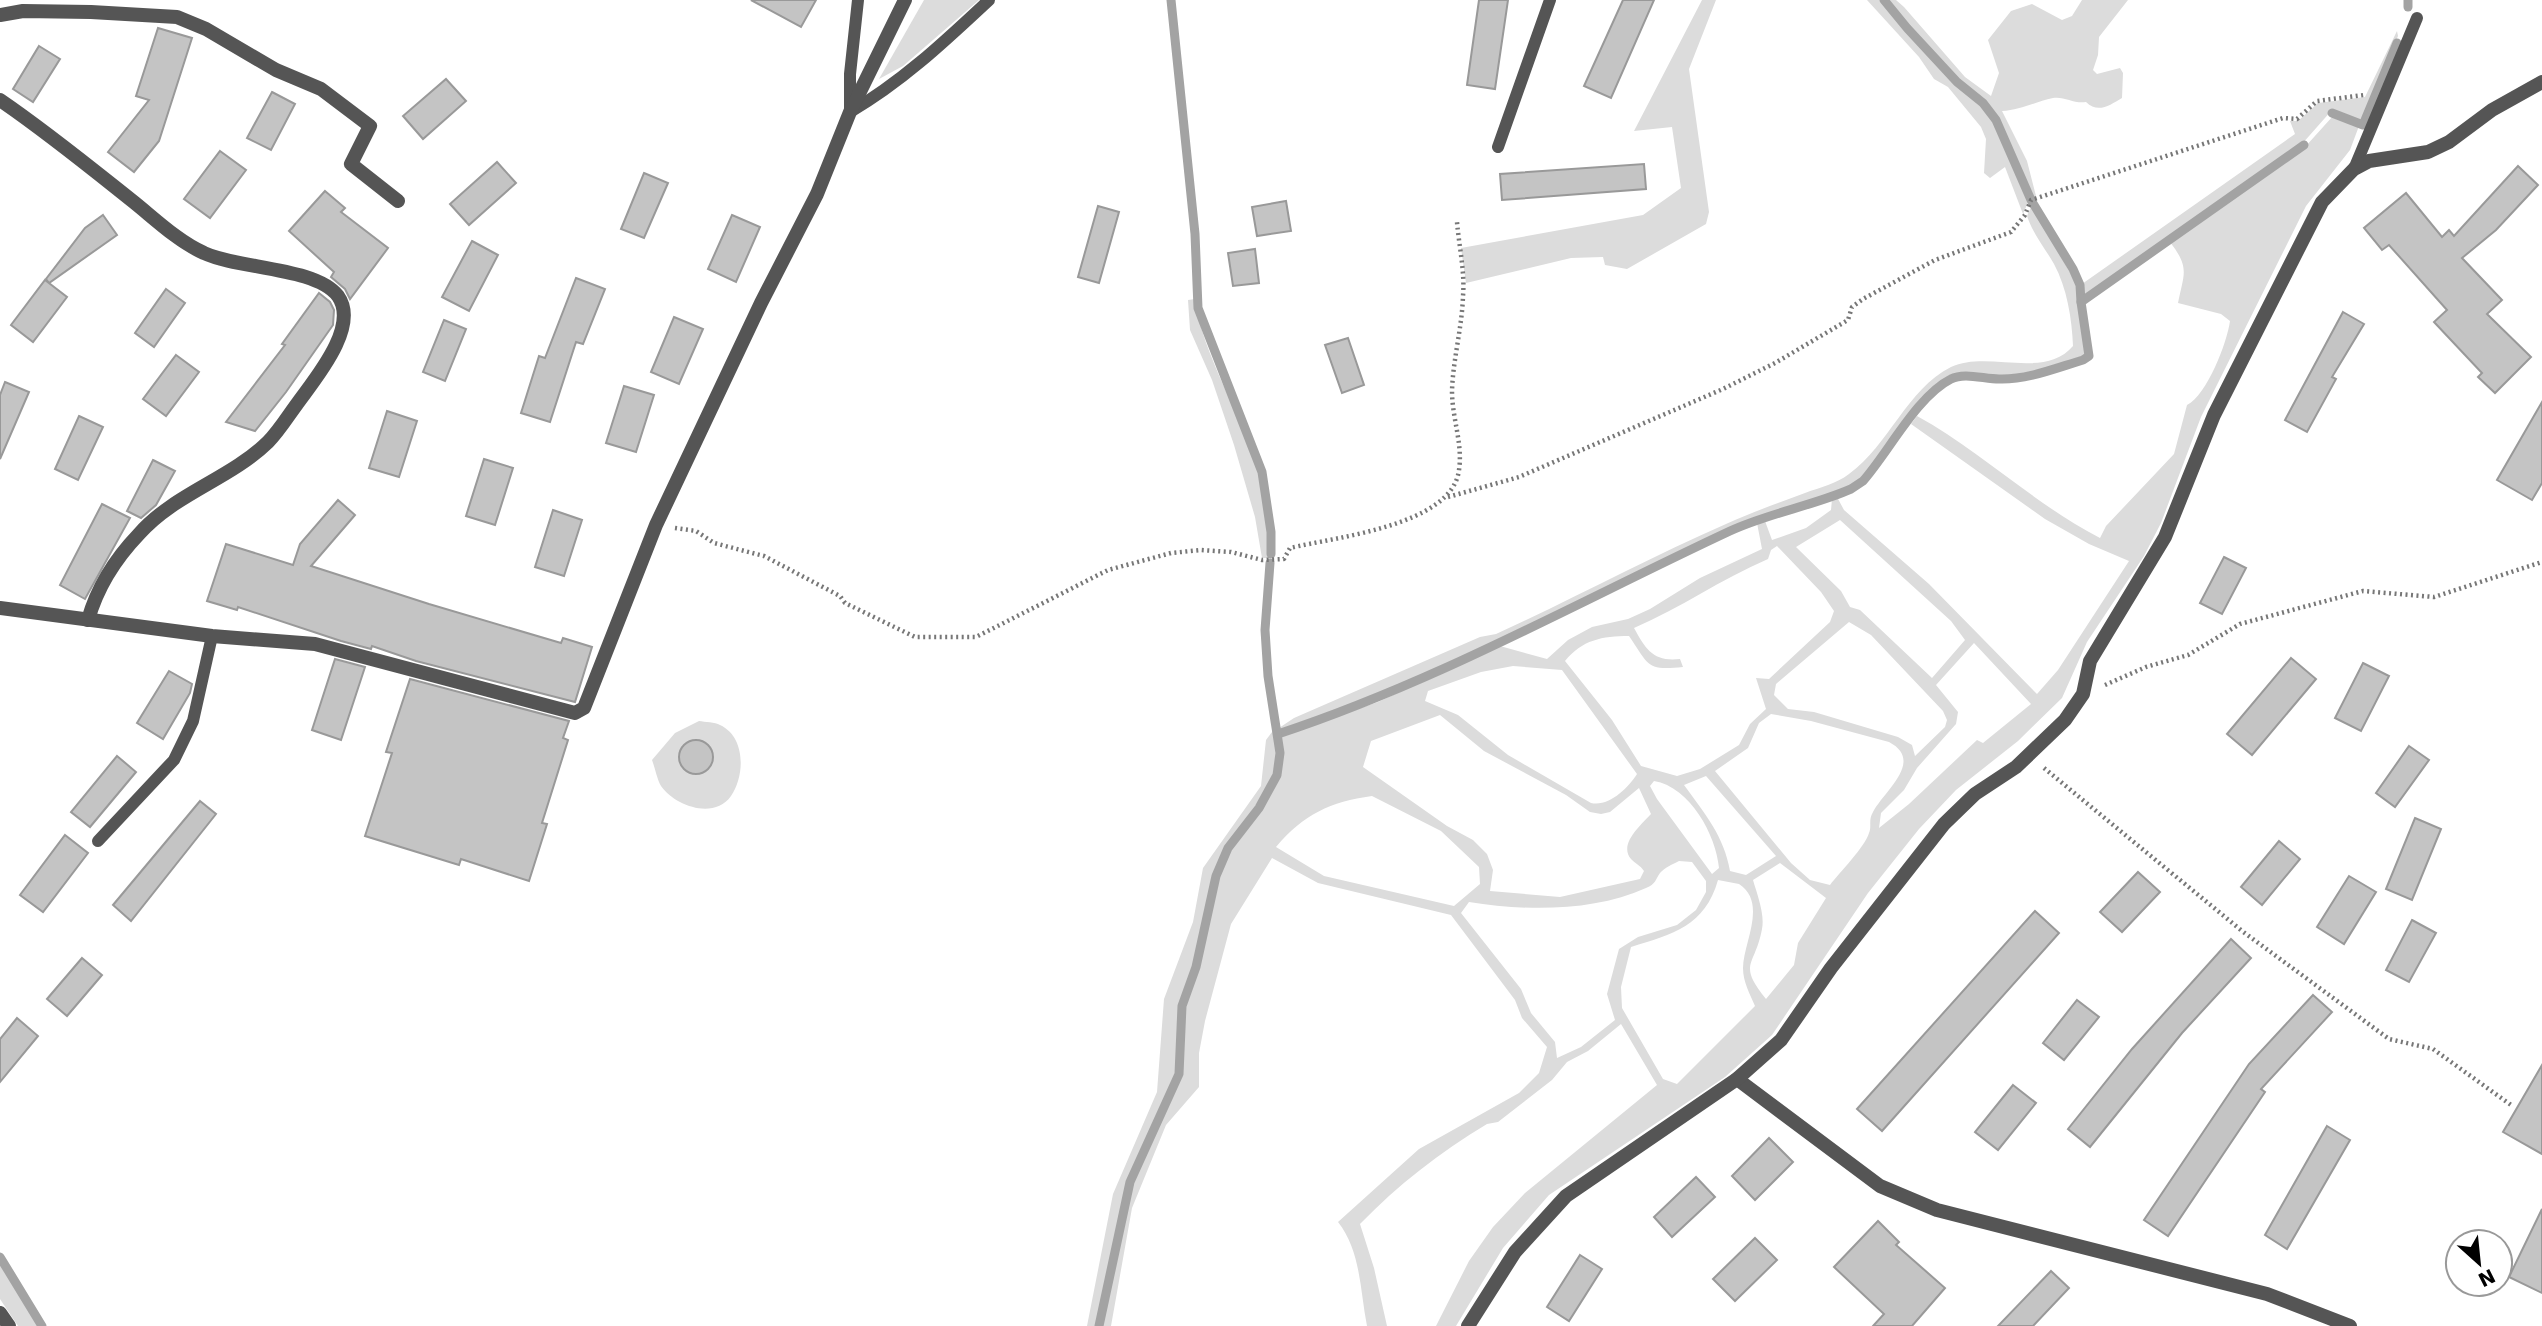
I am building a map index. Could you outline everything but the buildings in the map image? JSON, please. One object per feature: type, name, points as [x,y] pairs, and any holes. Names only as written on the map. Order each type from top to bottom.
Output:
[{"type":"street","points":[[0,608],[212,636],[315,644],[575,713],[584,708],[656,525],[761,303],[817,194],[850,112],[905,0]]},
{"type":"street","points":[[0,15],[23,12],[142,13],[177,17],[206,29],[276,70],[321,89],[370,126],[351,164],[398,201]]},
{"type":"street","points":[[1468,1326],[1515,1251],[1566,1196],[1737,1079],[1781,1040],[1831,968],[1944,824],[1975,794],[2027,757],[2065,720],[2083,694],[2090,661],[2165,537],[2214,415],[2322,202],[2354,169],[2369,161],[2428,152],[2449,142],[2493,110],[2542,82]]},
{"type":"street","points":[[0,100],[37,125],[204,253],[267,270],[291,272],[323,285],[337,295],[344,307],[343,322],[332,355],[269,441],[242,463],[166,509],[139,533],[94,599],[88,620]]},
{"type":"street","points":[[1737,1079],[1880,1185],[1937,1210],[2267,1294],[2350,1326]]},
{"type":"street","points":[[0,1313],[9,1326]]},
{"type":"lane","points":[[850,112],[850,74],[858,0]]},
{"type":"lane","points":[[850,112],[921,63],[989,0]]},
{"type":"lane","points":[[1498,147],[1550,0]]},
{"type":"lane","points":[[2354,169],[2417,19]]},
{"type":"lane","points":[[99,841],[174,760],[193,721],[212,636]]},
{"type":"path","points":[[1446,498],[1519,477],[1775,363],[1848,320],[1852,307],[1863,299],[1935,260],[2011,232],[2025,215],[2031,200],[2283,118],[2297,119],[2318,101],[2364,95],[2369,84]]},
{"type":"path","points":[[656,525],[696,531],[714,543],[764,556],[839,596],[845,603],[915,637],[960,638],[976,637],[999,628],[1108,570],[1171,553],[1201,550],[1231,552],[1262,560],[1284,559],[1290,548],[1412,519],[1432,510],[1446,498],[1457,484],[1460,469],[1452,390],[1464,291],[1457,222]]},
{"type":"path","points":[[2083,694],[2146,667],[2188,655],[2240,624],[2362,591],[2434,597],[2542,562]]},
{"type":"path","points":[[2027,757],[2242,932],[2389,1040],[2433,1049],[2511,1105]]},
{"type":"shaded area","points":[[924,0],[979,0],[903,66],[879,79]]},
{"type":"shaded area","points":[[1702,0],[1716,0],[1689,69],[1709,212],[1706,224],[1627,269],[1605,265],[1603,257],[1571,258],[1466,283],[1461,248],[1643,215],[1681,188],[1672,127],[1634,131]]},
{"type":"shaded area","points":[[1867,0],[1881,0],[1905,30],[1955,83],[1981,104],[1994,121],[2029,200],[2023,214],[2005,167],[1990,178],[1984,173],[1986,139],[1981,127],[1948,87],[1934,79],[1919,57]]},
{"type":"shaded area","points":[[1886,0],[1896,0],[1904,7],[1965,77],[1991,96],[1999,73],[1988,40],[2011,11],[2032,4],[2062,20],[2072,16],[2082,0],[2128,0],[2099,37],[2098,55],[2093,70],[2097,74],[2120,68],[2123,73],[2122,98],[2100,108],[2090,106],[2086,102],[2053,98],[2002,111],[2027,161],[2036,196],[2032,198],[1998,119],[1985,101],[1958,80]]},
{"type":"shaded area","points":[[2397,31],[2398,36],[2361,122],[2332,110],[2302,144],[2083,298],[2082,284],[2295,134],[2290,121],[2298,121],[2318,103],[2365,97]]},
{"type":"shaded area","points":[[2333,116],[2359,126],[2350,150],[2306,206],[2201,417],[2161,523],[2144,556],[2087,642],[2062,698],[2018,741],[1956,790],[1919,829],[1868,893],[1772,1035],[1725,1077],[1549,1195],[1503,1248],[1456,1326],[1436,1326],[1469,1261],[1493,1227],[1525,1193],[1657,1085],[1621,1024],[1588,1051],[1567,1062],[1552,1080],[1498,1122],[1487,1124],[1420,1170],[1360,1224],[1374,1268],[1387,1326],[1367,1326],[1355,1258],[1346,1233],[1338,1222],[1419,1149],[1519,1093],[1539,1073],[1547,1047],[1522,1018],[1515,1000],[1451,915],[1318,883],[1272,858],[1231,924],[1205,1021],[1199,1053],[1199,1087],[1166,1125],[1132,1208],[1111,1326],[1101,1326],[1132,1183],[1181,1074],[1184,1006],[1198,967],[1218,876],[1230,850],[1274,787],[1283,753],[1280,736],[1378,702],[1500,646],[1547,659],[1568,640],[1592,627],[1628,619],[1650,609],[1700,578],[1762,549],[1757,523],[1765,521],[1772,540],[1806,528],[1831,510],[1832,499],[1837,497],[1844,510],[1929,584],[2037,694],[2058,670],[2129,561],[2089,544],[2045,519],[1911,424],[1917,416],[1941,430],[2053,510],[2100,538],[2106,526],[2174,454],[2187,405],[2209,380],[2228,331],[2230,321],[2221,314],[2178,303],[2184,271],[2181,258],[2170,242],[2305,147]],"holes":[[[1840,520],[1951,621],[1965,640],[1932,678],[1860,610],[1850,607],[1841,591],[1796,547]],[[1777,546],[1821,592],[1834,611],[1830,622],[1769,679],[1756,678],[1766,709],[1750,724],[1739,745],[1700,769],[1677,776],[1641,766],[1612,720],[1565,661],[1578,648],[1593,641],[1629,636],[1645,660],[1655,667],[1683,667],[1680,659],[1664,659],[1652,653],[1634,628],[1768,559],[1771,550]],[[1849,622],[1871,635],[1943,711],[1947,720],[1945,727],[1915,756],[1912,745],[1898,737],[1814,712],[1788,709],[1774,695],[1776,684]],[[1974,643],[2031,704],[1983,743],[1977,740],[1909,804],[1879,828],[1881,813],[1904,790],[1917,768],[1956,724],[1958,712],[1936,685]],[[1513,666],[1562,670],[1637,774],[1629,785],[1611,799],[1591,803],[1508,755],[1458,715],[1425,701],[1428,691],[1481,672]],[[1771,714],[1811,721],[1889,742],[1899,750],[1903,758],[1899,776],[1872,815],[1867,839],[1830,885],[1810,880],[1791,863],[1715,771],[1748,748],[1759,723]],[[1440,715],[1484,751],[1566,795],[1590,812],[1610,812],[1639,788],[1651,814],[1637,829],[1627,847],[1631,859],[1644,871],[1640,879],[1560,897],[1490,891],[1493,870],[1487,854],[1473,840],[1447,826],[1363,767],[1371,741]],[[1706,776],[1776,856],[1746,875],[1730,871],[1713,826],[1684,785]],[[1654,781],[1679,792],[1699,814],[1717,855],[1719,868],[1712,874],[1650,786]],[[1372,796],[1441,831],[1479,867],[1480,884],[1454,906],[1324,876],[1276,847],[1297,826],[1331,806]],[[1679,861],[1692,862],[1706,881],[1706,892],[1696,910],[1677,925],[1638,937],[1619,949],[1607,994],[1615,1020],[1581,1047],[1557,1058],[1555,1042],[1531,1013],[1521,989],[1461,913],[1469,902],[1536,908],[1604,902],[1649,886]],[[1780,863],[1826,898],[1798,943],[1794,965],[1766,999],[1750,971],[1763,923],[1753,880]],[[1718,880],[1739,884],[1747,892],[1753,912],[1743,973],[1755,1006],[1677,1084],[1663,1079],[1622,1008],[1621,987],[1631,947],[1674,932],[1696,918],[1705,908]]]},
{"type":"shaded area","points":[[2032,205],[2077,285],[2087,354],[2057,367],[2024,375],[1997,377],[1962,374],[1949,377],[1926,396],[1862,480],[1850,487],[1732,528],[1376,698],[1280,731],[1279,728],[1294,718],[1480,637],[1496,634],[1697,537],[1839,480],[1876,448],[1922,389],[1951,367],[1982,361],[2031,363],[2061,356],[2073,346],[2068,304],[2059,273],[2027,216]]},
{"type":"shaded area","points":[[1195,299],[1214,364],[1259,471],[1266,503],[1269,558],[1262,558],[1255,517],[1234,445],[1212,380],[1190,330],[1188,300]]},
{"type":"shaded area","points":[[699,721],[718,724],[729,731],[739,747],[741,768],[731,796],[724,803],[705,809],[685,804],[667,793],[661,786],[652,760],[675,733]]},
{"type":"shaded area","points":[[1275,728],[1278,753],[1270,785],[1226,847],[1214,875],[1194,966],[1180,1005],[1177,1073],[1128,1182],[1096,1326],[1087,1326],[1113,1194],[1157,1092],[1164,999],[1193,922],[1203,868],[1261,786],[1266,740]]},
{"type":"shaded area","points":[[0,1261],[40,1326],[18,1326],[0,1299]]},
{"type":"waterway","points":[[1171,0],[1195,234],[1198,308],[1262,472],[1271,532],[1271,554]]},
{"type":"waterway","points":[[1884,0],[1957,82],[1983,103],[1996,120],[2031,200],[2073,269],[2080,285],[2081,302]]},
{"type":"waterway","points":[[2408,0],[2408,7]]},
{"type":"waterway","points":[[2332,113],[2363,125],[2397,43]]},
{"type":"waterway","points":[[1278,734],[1337,713],[1451,665],[1730,531],[1851,489],[1863,481],[1873,469],[1926,398],[1951,379],[1962,376],[2020,378],[2083,360],[2089,356],[2081,302],[2304,145]]},
{"type":"waterway","points":[[1099,1326],[1130,1182],[1179,1074],[1182,1006],[1196,967],[1216,876],[1228,848],[1259,808],[1277,775],[1280,753],[1268,676],[1265,630],[1270,563]]},
{"type":"waterway","points":[[0,1257],[42,1326]]}]
